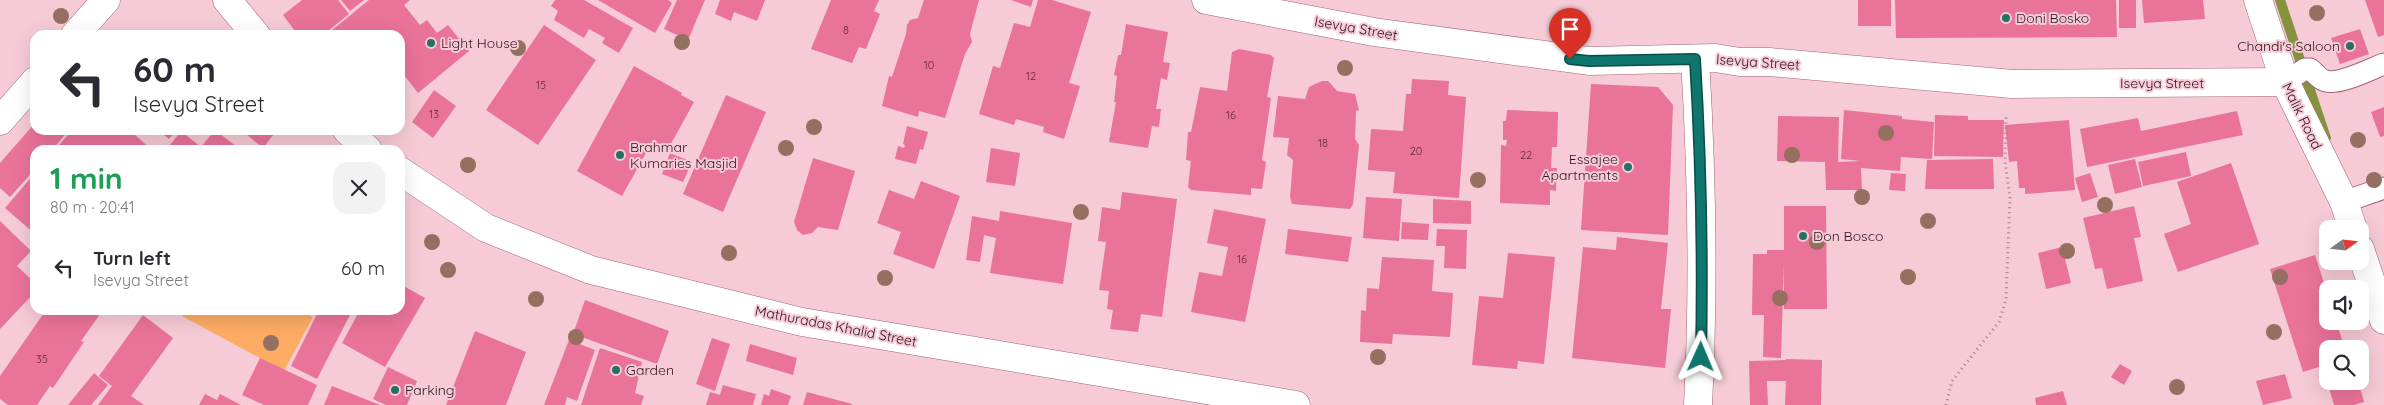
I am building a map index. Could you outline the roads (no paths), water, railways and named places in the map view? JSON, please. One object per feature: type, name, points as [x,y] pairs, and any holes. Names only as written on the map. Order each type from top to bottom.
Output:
[{"type":"street","points":[[79,30],[106,0]]},
{"type":"street","points":[[227,0],[252,30]]},
{"type":"street","name":"Isevya Street","points":[[1206,0],[1374,32],[1589,61],[1715,58],[1740,62],[1768,62],[2012,84],[2285,82]]},
{"type":"street","name":"Malik Road","points":[[2258,0],[2285,82],[2344,202],[2350,220]]},
{"type":"street","points":[[1695,59],[1699,128],[1702,284],[1698,405]]},
{"type":"street","points":[[0,121],[30,87]]},
{"type":"street","points":[[352,135],[363,145]]},
{"type":"street","name":"Mathuradas Khalid Street","points":[[405,174],[486,228],[591,270],[802,322],[1296,405]]},
{"type":"street","points":[[2367,270],[2384,320]]},
{"type":"lane","points":[[2285,82],[2310,69],[2320,79],[2328,82],[2339,81],[2384,64]]},
{"type":"lane","points":[[2344,202],[2384,188]]},
{"type":"waterway","points":[[2280,0],[2326,138]]},
{"type":"place","name":"Doni Bosko","points":[[2006,18]]},
{"type":"place","name":"Light House","points":[[431,43]]},
{"type":"place","name":"Chandi's Saloon","points":[[2350,46]]},
{"type":"place","name":"Brahmar Kumaries Masjid","points":[[620,155]]},
{"type":"place","name":"Essajee Apartments","points":[[1628,167]]},
{"type":"place","name":"Don Bosco","points":[[1803,236]]},
{"type":"place","name":"Garden","points":[[616,370]]},
{"type":"place","name":"Parking","points":[[395,390]]}]
